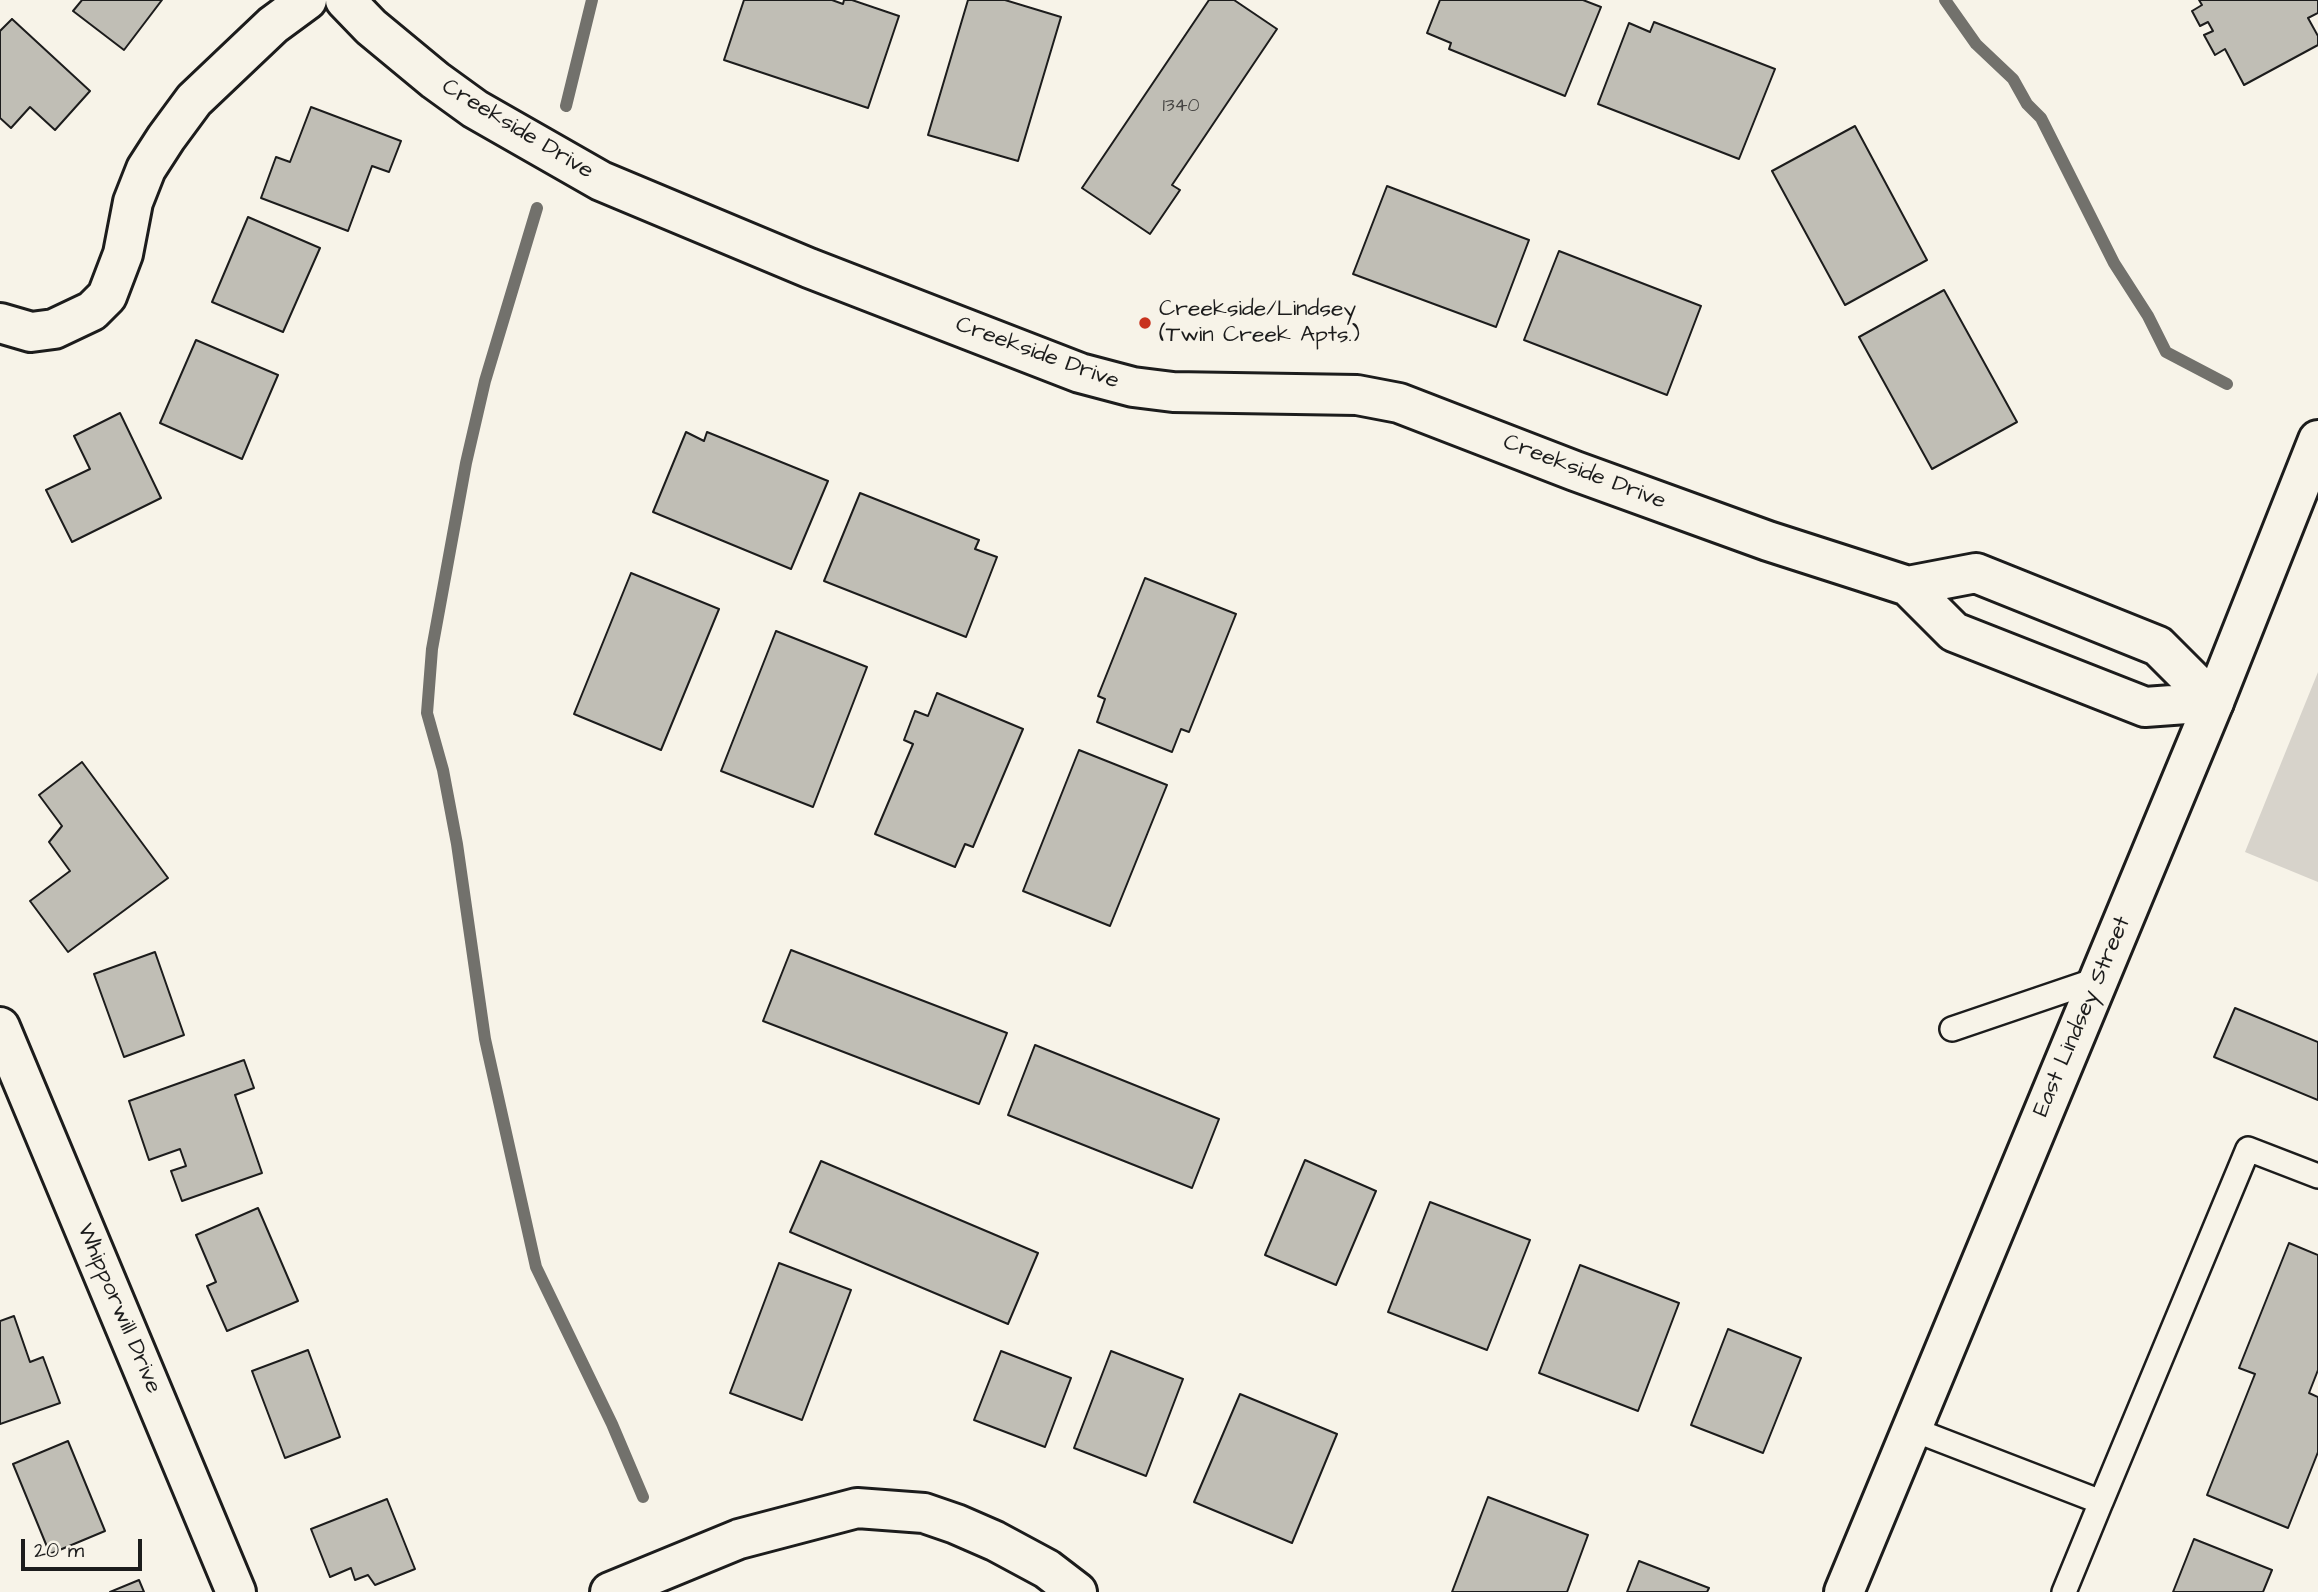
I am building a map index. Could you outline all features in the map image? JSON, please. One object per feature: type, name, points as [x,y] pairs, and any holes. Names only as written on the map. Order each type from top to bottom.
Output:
[{"type":"street","points":[[0,323],[31,332],[54,329],[92,311],[107,296],[123,254],[133,202],[146,169],[166,138],[194,100],[273,24],[307,0]]},
{"type":"street","name":"Creekside Drive","points":[[345,0],[371,27],[475,109],[601,181],[809,268],[1080,373],[1133,387],[1173,392],[1357,395],[1399,402],[1587,476],[1768,541],[1908,586],[1954,632],[2128,701],[2145,707],[2214,702]]},
{"type":"street","name":"East Lindsey Street","points":[[1844,1592],[2214,702],[2318,440]]},
{"type":"street","name":"Creekside Drive","points":[[1908,586],[1976,573],[2158,646],[2214,702]]},
{"type":"street","name":"Whipporwill Drive","points":[[0,1027],[236,1592]]},
{"type":"street","points":[[625,1586],[739,1539],[857,1508],[924,1513],[995,1541],[1047,1569],[1077,1592]]},
{"type":"lane","points":[[1952,1029],[2099,979]]},
{"type":"lane","points":[[2064,1592],[2248,1149],[2318,1176]]},
{"type":"lane","points":[[1912,1429],[2101,1502]]},
{"type":"shaded area","points":[[2318,672],[2318,882],[2245,852]]},
{"type":"building","points":[[82,0],[162,0],[124,50],[73,11]]},
{"type":"building","points":[[744,0],[832,0],[843,4],[844,0],[852,0],[899,16],[868,108],[724,60]]},
{"type":"building","points":[[968,0],[1005,0],[1061,17],[1018,161],[928,135]]},
{"type":"building","points":[[1209,0],[1234,0],[1277,29],[1172,185],[1180,190],[1150,234],[1082,188]]},
{"type":"building","points":[[1440,0],[1583,0],[1601,7],[1565,96],[1449,49],[1451,43],[1427,33]]},
{"type":"building","points":[[2199,0],[2318,0],[2318,13],[2308,18],[2318,36],[2318,45],[2244,85],[2225,49],[2215,55],[2204,35],[2213,31],[2208,22],[2200,26],[2192,11],[2202,5]]},
{"type":"building","points":[[12,19],[90,91],[55,130],[30,107],[11,128],[0,118],[0,31]]},
{"type":"building","points":[[1654,22],[1775,69],[1739,159],[1598,104],[1629,23],[1650,32]]},
{"type":"building","points":[[311,107],[401,141],[389,172],[372,166],[348,231],[261,198],[276,157],[290,162]]},
{"type":"building","points":[[1855,126],[1927,260],[1845,305],[1772,171]]},
{"type":"building","points":[[1387,186],[1529,240],[1496,327],[1353,274]]},
{"type":"building","points":[[248,217],[320,248],[283,332],[212,302]]},
{"type":"building","points":[[1559,251],[1701,306],[1667,395],[1524,340]]},
{"type":"building","points":[[1944,290],[2017,422],[1932,469],[1859,337]]},
{"type":"building","points":[[196,340],[278,375],[242,459],[160,423]]},
{"type":"building","points":[[120,413],[161,498],[72,542],[46,490],[90,469],[74,436]]},
{"type":"building","points":[[686,432],[704,441],[707,432],[828,481],[791,569],[653,512]]},
{"type":"building","points":[[860,493],[979,540],[975,549],[997,557],[966,637],[824,581]]},
{"type":"building","points":[[631,573],[719,609],[661,750],[574,714]]},
{"type":"building","points":[[1145,578],[1236,614],[1189,732],[1181,729],[1172,752],[1097,722],[1105,699],[1098,696]]},
{"type":"building","points":[[776,631],[867,667],[813,807],[721,771]]},
{"type":"building","points":[[937,693],[1023,729],[973,847],[965,844],[955,867],[875,834],[913,744],[904,740],[915,711],[928,716]]},
{"type":"building","points":[[1079,750],[1167,785],[1110,926],[1023,891]]},
{"type":"building","points":[[82,762],[168,878],[68,952],[30,901],[70,871],[49,842],[62,826],[39,795]]},
{"type":"building","points":[[791,950],[1007,1033],[979,1104],[763,1021]]},
{"type":"building","points":[[155,952],[184,1035],[124,1057],[94,974]]},
{"type":"building","points":[[2235,1008],[2318,1042],[2318,1100],[2214,1057]]},
{"type":"building","points":[[1035,1045],[1219,1119],[1192,1188],[1008,1115]]},
{"type":"building","points":[[244,1060],[254,1088],[235,1095],[262,1173],[182,1201],[171,1171],[186,1166],[180,1149],[149,1160],[129,1101]]},
{"type":"building","points":[[1305,1160],[1376,1191],[1336,1285],[1265,1255]]},
{"type":"building","points":[[821,1161],[1038,1253],[1008,1324],[790,1232]]},
{"type":"building","points":[[1430,1202],[1530,1240],[1487,1350],[1388,1312]]},
{"type":"building","points":[[258,1208],[298,1301],[227,1331],[207,1286],[216,1282],[196,1235]]},
{"type":"building","points":[[2289,1243],[2318,1255],[2318,1370],[2309,1393],[2318,1397],[2318,1452],[2288,1528],[2207,1495],[2255,1374],[2239,1368]]},
{"type":"building","points":[[779,1263],[851,1290],[802,1420],[730,1393]]},
{"type":"building","points":[[1580,1265],[1679,1303],[1638,1411],[1539,1373]]},
{"type":"building","points":[[14,1316],[30,1362],[43,1357],[60,1403],[0,1424],[0,1321]]},
{"type":"building","points":[[1728,1329],[1801,1358],[1763,1453],[1691,1425]]},
{"type":"building","points":[[308,1350],[340,1437],[285,1458],[252,1371]]},
{"type":"building","points":[[1001,1351],[1071,1378],[1045,1447],[974,1420]]},
{"type":"building","points":[[1111,1351],[1183,1379],[1146,1476],[1074,1448]]},
{"type":"building","points":[[1240,1394],[1337,1434],[1292,1543],[1194,1502]]},
{"type":"building","points":[[68,1441],[105,1531],[50,1554],[13,1464]]},
{"type":"building","points":[[1488,1497],[1588,1535],[1567,1592],[1452,1592]]},
{"type":"building","points":[[387,1499],[415,1569],[375,1585],[368,1575],[355,1580],[351,1568],[330,1577],[311,1529]]},
{"type":"building","points":[[2194,1539],[2272,1570],[2263,1592],[2173,1592]]},
{"type":"building","points":[[1639,1561],[1709,1588],[1707,1592],[1627,1592]]},
{"type":"building","points":[[139,1580],[144,1592],[110,1592]]},
{"type":"waterway","points":[[566,106],[592,0]]},
{"type":"waterway","points":[[1945,0],[1976,44],[2013,79],[2027,104],[2041,118],[2114,263],[2148,316],[2166,352],[2227,384]]},
{"type":"waterway","points":[[537,208],[485,381],[466,463],[432,649],[427,713],[443,770],[457,844],[485,1039],[536,1267],[612,1424],[643,1497]]},
{"type":"place","name":"Creekside/Lindsey (Twin Creek Apts.)","points":[[1145,323]]}]
